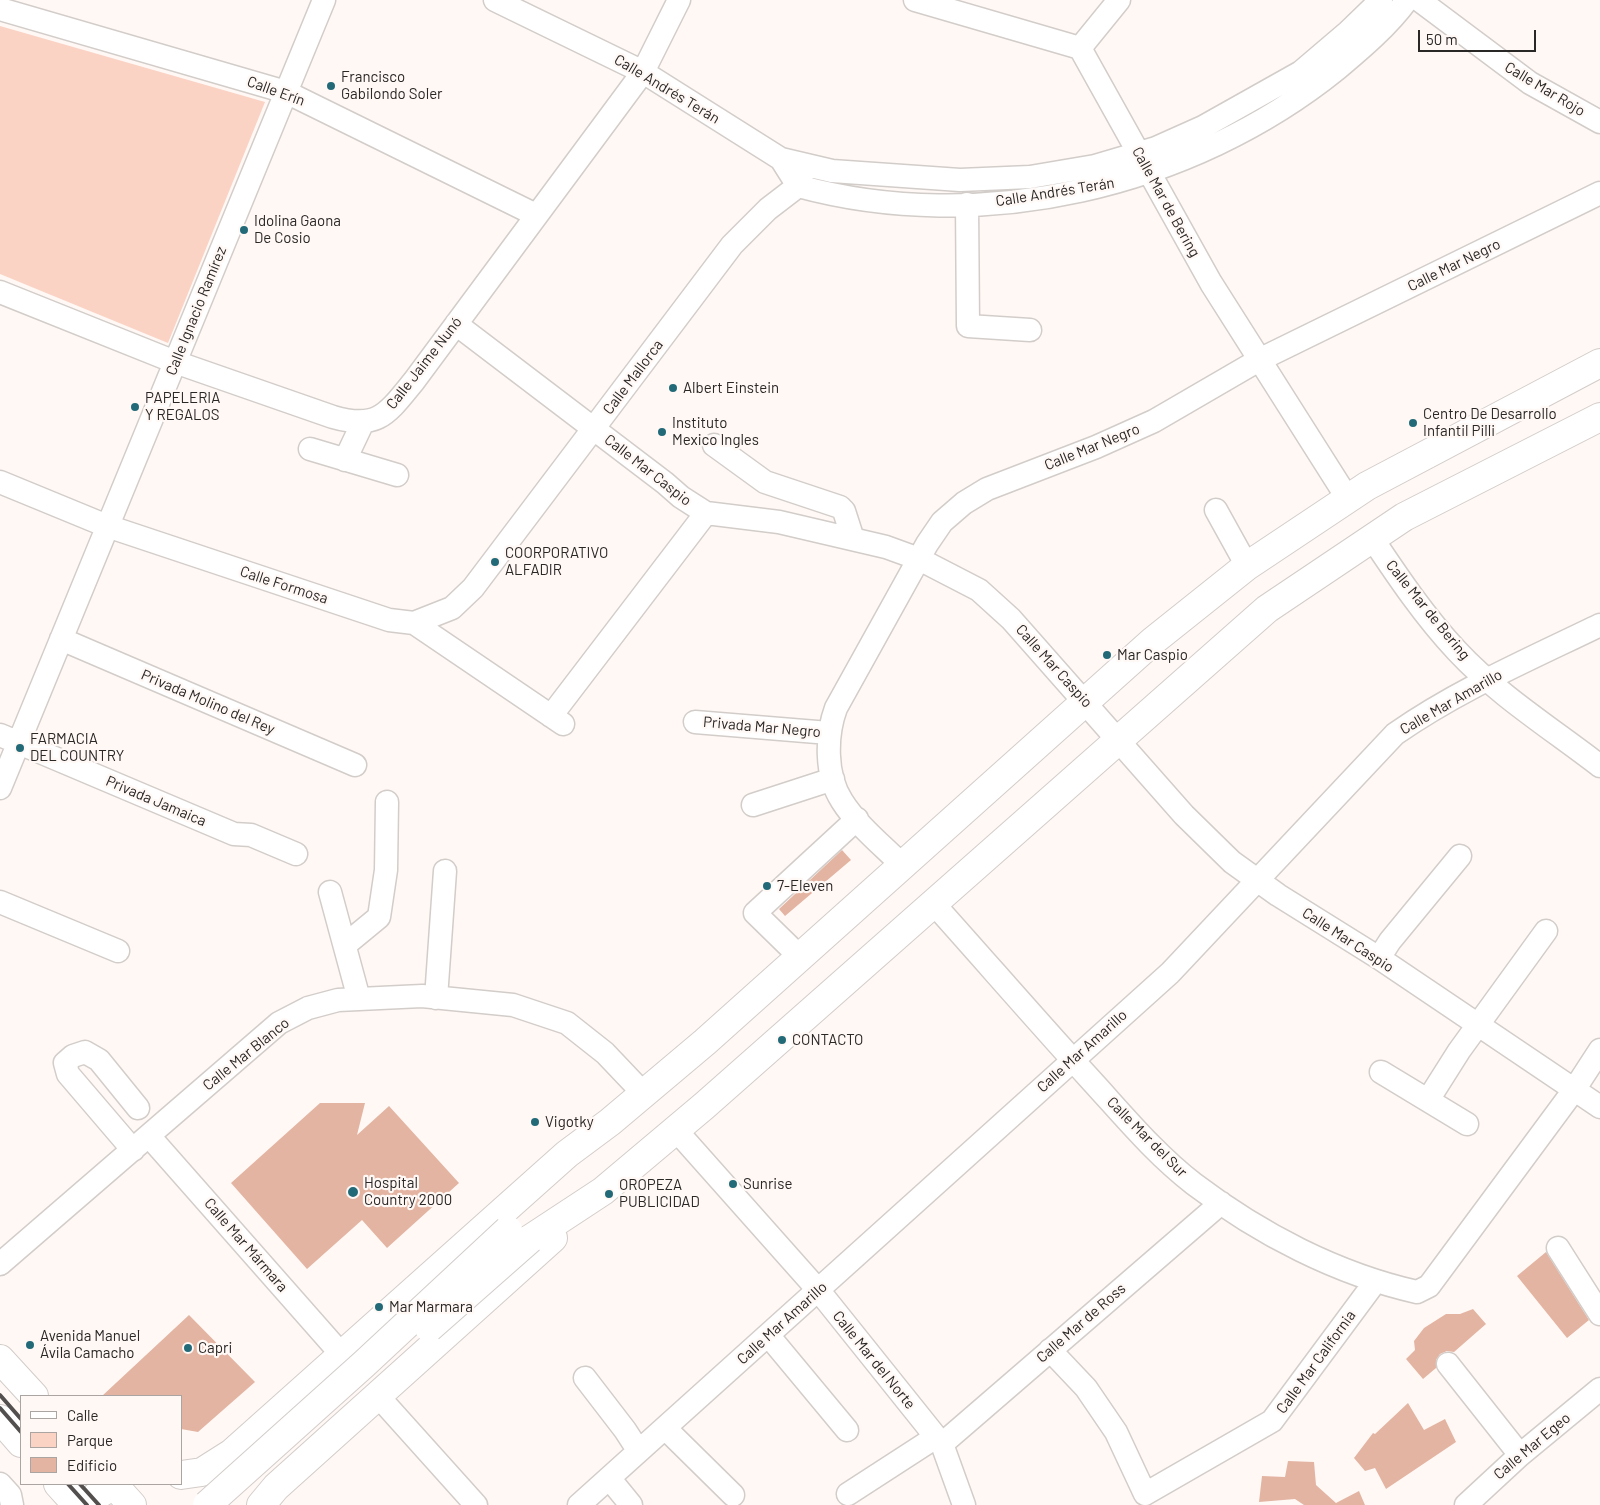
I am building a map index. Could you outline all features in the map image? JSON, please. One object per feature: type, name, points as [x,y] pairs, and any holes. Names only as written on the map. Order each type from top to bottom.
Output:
[{"type":"main road","points":[[182,1475],[202,1472],[214,1465],[259,1429],[567,1154],[610,1122],[706,1042],[799,956],[1153,641],[1247,566],[1368,486],[1530,398],[1600,363]]},
{"type":"main road","points":[[1530,398],[1600,371]]},
{"type":"main road","points":[[207,1505],[364,1364],[519,1235],[603,1191],[704,1106],[1267,609],[1404,517],[1600,417]]},
{"type":"main road","points":[[261,1505],[276,1487],[540,1248],[638,1176],[683,1138],[700,1121],[704,1106]]},
{"type":"main road","points":[[233,1505],[519,1235],[543,1197],[610,1122]]},
{"type":"main road","points":[[0,1359],[33,1395]]},
{"type":"main road","points":[[0,1420],[20,1442]]},
{"type":"main road","points":[[259,1429],[254,1435],[250,1448],[250,1454],[256,1467],[262,1472],[276,1476],[284,1476],[297,1468]]},
{"type":"main road","points":[[182,1480],[207,1493],[219,1505]]},
{"type":"main road","points":[[59,1485],[77,1505]]},
{"type":"main road","points":[[88,1505],[96,1496],[112,1485]]},
{"type":"main road","points":[[115,1485],[132,1505]]},
{"type":"street","name":"Calle Ignacio Ramírez","points":[[0,788],[9,739],[61,639],[324,0]]},
{"type":"street","name":"Calle Jaime Nunó","points":[[363,422],[378,419],[397,401],[456,324],[643,72],[679,0]]},
{"type":"street","points":[[915,0],[1080,48],[1119,0]]},
{"type":"street","name":"Calle Andrés Terán","points":[[505,2],[643,72],[781,159],[826,193],[862,199],[927,204],[967,204],[1036,198],[1085,190],[1144,163],[1203,127],[1301,72],[1382,0]]},
{"type":"street","name":"Calle Andrés Terán","points":[[802,176],[832,171],[960,180],[1039,175],[1094,166],[1144,163],[1214,146],[1262,122],[1314,88],[1362,48],[1408,0]]},
{"type":"street","name":"Calle Mar Rojo","points":[[1418,0],[1530,83],[1600,122]]},
{"type":"street","name":"Calle Erín","points":[[0,10],[286,92],[536,215]]},
{"type":"street","name":"Calle Mar de Bering","points":[[1080,48],[1211,282],[1348,499]]},
{"type":"street","name":"Calle Mallorca","points":[[414,623],[452,608],[473,588],[595,429],[732,245],[802,176]]},
{"type":"street","name":"Calle Mar Negro","points":[[902,865],[841,800],[833,779],[829,733],[836,708],[942,522],[964,503],[988,489],[1096,447],[1154,421],[1259,360],[1600,193]]},
{"type":"street","points":[[967,204],[968,326],[1030,330]]},
{"type":"street","points":[[0,292],[175,362],[333,417],[354,423],[363,422]]},
{"type":"street","name":"Calle Mar Caspio","points":[[456,324],[681,497],[706,513],[779,522],[853,539],[919,560],[979,590],[1011,618],[1184,815],[1232,862],[1379,958],[1477,1026],[1600,1107]]},
{"type":"street","points":[[345,460],[363,422]]},
{"type":"street","points":[[714,444],[765,482],[840,507],[844,511],[853,539]]},
{"type":"street","points":[[310,449],[397,475]]},
{"type":"street","name":"Calle Formosa","points":[[0,482],[108,526],[389,620],[414,623],[557,720],[706,513]]},
{"type":"street","points":[[1216,510],[1247,566]]},
{"type":"street","name":"Calle Mar de Bering","points":[[1372,538],[1405,587],[1457,651],[1487,679],[1600,766]]},
{"type":"street","name":"Calle Mar Amarillo","points":[[579,1505],[638,1450],[818,1291],[1072,1059],[1170,973],[1259,881],[1395,734],[1423,714],[1487,679],[1600,625]]},
{"type":"street","name":"Privada Molino del Rey","points":[[61,639],[355,765]]},
{"type":"street","name":"Privada Mar Negro","points":[[696,722],[829,733]]},
{"type":"street","name":"Privada Jamaica","points":[[9,739],[234,834],[251,836],[296,854]]},
{"type":"street","points":[[753,805],[833,779]]},
{"type":"street","points":[[345,945],[379,917],[386,870],[387,802]]},
{"type":"street","points":[[799,956],[755,912],[857,819]]},
{"type":"street","points":[[1379,958],[1460,856]]},
{"type":"street","points":[[436,998],[445,872]]},
{"type":"street","points":[[330,892],[359,999]]},
{"type":"street","points":[[0,902],[118,951]]},
{"type":"street","name":"Calle Mar del Sur","points":[[934,904],[1072,1059],[1159,1153],[1193,1183],[1221,1203],[1295,1247],[1375,1282],[1417,1292],[1429,1286],[1574,1090]]},
{"type":"street","points":[[1428,1100],[1477,1026],[1546,931]]},
{"type":"street","name":"Calle Mar Blanco","points":[[0,1264],[280,1023],[308,1008],[338,1000],[436,998],[513,1005],[567,1023],[606,1053],[643,1093]]},
{"type":"street","points":[[1574,1090],[1600,1050]]},
{"type":"street","name":"Calle Mar Mármara","points":[[138,1108],[99,1060],[85,1052],[73,1056],[66,1064],[68,1074],[141,1143],[342,1355]]},
{"type":"street","points":[[1381,1072],[1467,1124]]},
{"type":"street","name":"Calle Mar del Norte","points":[[683,1138],[818,1291],[939,1440],[964,1505]]},
{"type":"street","name":"Calle Mar de Ross","points":[[848,1494],[939,1440],[1050,1350],[1221,1203]]},
{"type":"street","points":[[1558,1248],[1600,1314]]},
{"type":"street","name":"Calle Mar California","points":[[1050,1350],[1086,1388],[1116,1432],[1145,1494],[1272,1421],[1375,1282]]},
{"type":"street","points":[[768,1335],[846,1430]]},
{"type":"street","points":[[1448,1364],[1520,1455]]},
{"type":"street","points":[[585,1378],[638,1450]]},
{"type":"street","name":"Calle Mar Egeo","points":[[1466,1505],[1520,1455],[1600,1389]]},
{"type":"street","points":[[378,1396],[476,1505]]},
{"type":"street","points":[[665,1428],[733,1494]]},
{"type":"street","points":[[609,1478],[631,1505]]},
{"type":"street","points":[[0,1484],[10,1495],[12,1505]]},
{"type":"green space","points":[[0,26],[265,102],[168,343],[0,274]]},
{"type":"building","points":[[842,850],[851,860],[785,916],[779,909]]},
{"type":"building","name":"Hospital Country 2000","points":[[320,1103],[365,1103],[357,1135],[389,1106],[459,1183],[387,1248],[362,1220],[307,1269],[231,1183]]},
{"type":"building","points":[[1546,1252],[1589,1320],[1567,1338],[1517,1276]]},
{"type":"building","points":[[1473,1309],[1486,1324],[1454,1352],[1447,1351],[1440,1354],[1436,1360],[1436,1368],[1423,1379],[1406,1359],[1415,1350],[1414,1341],[1424,1328],[1446,1314],[1460,1314]]},
{"type":"building","name":"Capri","points":[[189,1315],[255,1382],[198,1432],[182,1429],[182,1395],[103,1395]]},
{"type":"building","points":[[1408,1403],[1424,1430],[1445,1419],[1456,1442],[1386,1489],[1375,1468],[1365,1471],[1354,1458],[1373,1433],[1375,1434]]},
{"type":"building","points":[[1288,1461],[1314,1462],[1316,1485],[1336,1503],[1359,1491],[1365,1505],[1304,1505],[1295,1499],[1259,1502],[1262,1476],[1285,1477]]},
{"type":"railway","points":[[0,1395],[20,1418]]},
{"type":"railway","points":[[0,1408],[20,1431]]},
{"type":"railway","points":[[69,1485],[87,1505]]},
{"type":"railway","points":[[81,1485],[99,1505]]},
{"type":"place","name":"Francisco Gabilondo Soler","points":[[331,86]]},
{"type":"place","name":"Idolina Gaona De Cosio","points":[[244,230]]},
{"type":"place","name":"Albert Einstein","points":[[673,388]]},
{"type":"place","name":"PAPELERIA Y REGALOS","points":[[135,407]]},
{"type":"place","name":"Centro De Desarrollo Infantil Pilli","points":[[1413,423]]},
{"type":"place","name":"Instituto Mexico Ingles","points":[[662,432]]},
{"type":"place","name":"COORPORATIVO ALFADIR","points":[[495,562]]},
{"type":"place","name":"Mar Caspio","points":[[1107,655]]},
{"type":"place","name":"FARMACIA DEL COUNTRY","points":[[20,748]]},
{"type":"place","name":"7-Eleven","points":[[767,886]]},
{"type":"place","name":"CONTACTO","points":[[782,1040]]},
{"type":"place","name":"Vigotky","points":[[535,1122]]},
{"type":"place","name":"Sunrise","points":[[733,1184]]},
{"type":"place","name":"Hospital Country 2000","points":[[353,1192]]},
{"type":"place","name":"OROPEZA PUBLICIDAD","points":[[609,1194]]},
{"type":"place","name":"Mar Marmara","points":[[379,1307]]},
{"type":"place","name":"Avenida Manuel Ávila Camacho","points":[[30,1345]]},
{"type":"place","name":"Capri","points":[[188,1348]]}]
